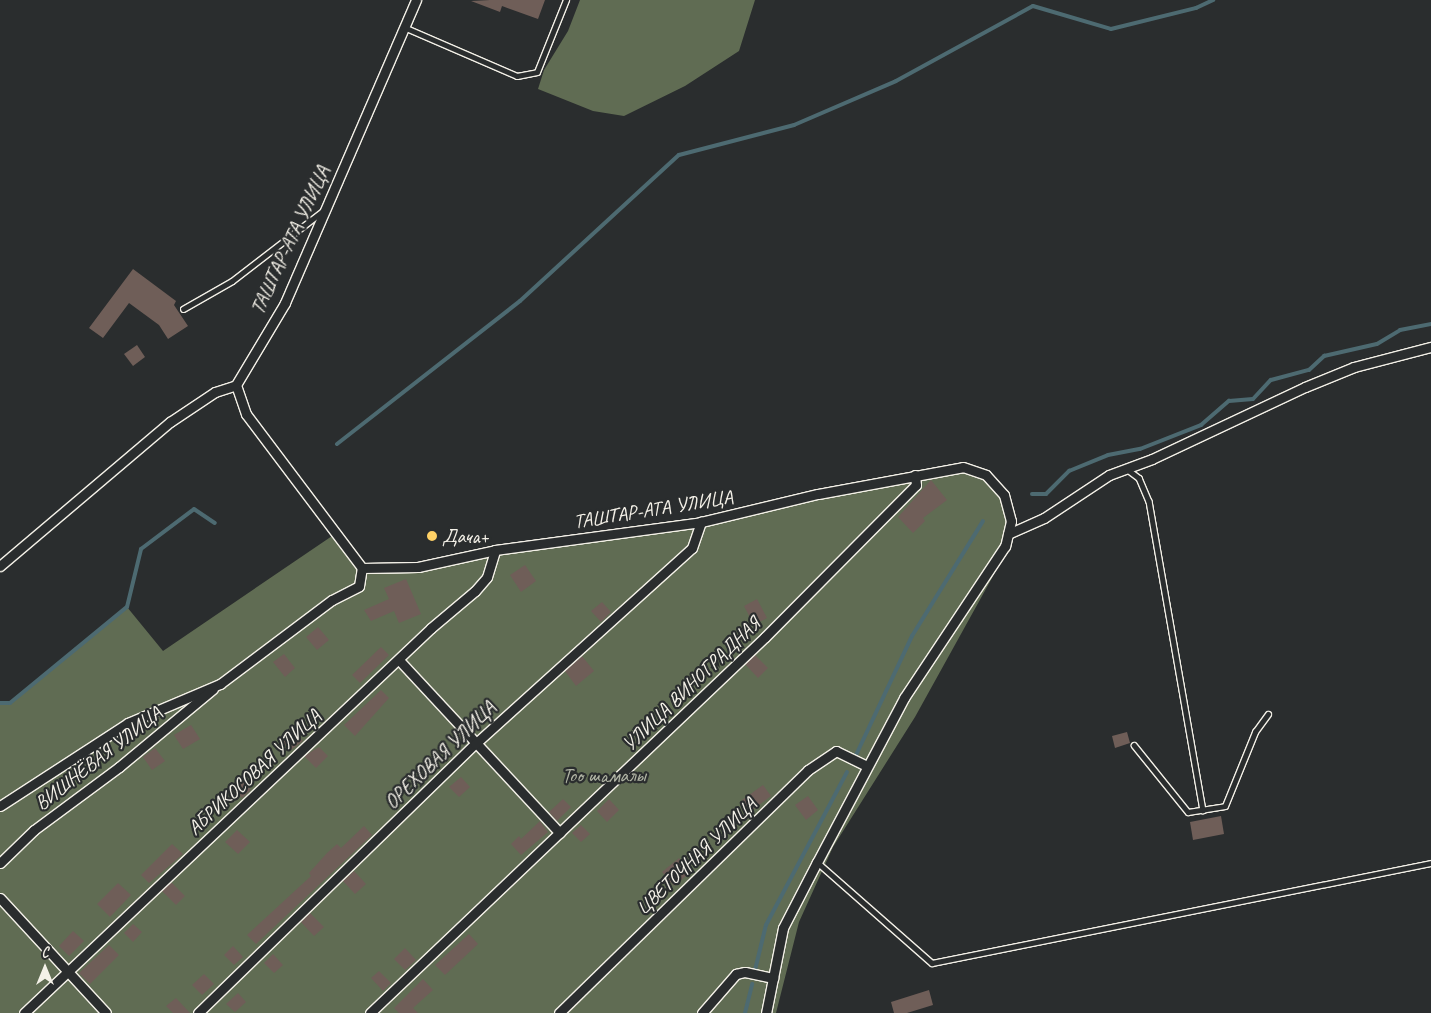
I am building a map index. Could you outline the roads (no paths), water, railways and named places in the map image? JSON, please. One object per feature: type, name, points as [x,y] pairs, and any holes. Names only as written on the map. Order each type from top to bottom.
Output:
[{"type":"street","name":"ТАШТАР-АТА УЛИЦА","points":[[236,384],[285,303],[416,0]]},
{"type":"street","points":[[1008,534],[1044,518],[1109,475],[1354,367],[1431,347]]},
{"type":"street","points":[[0,566],[170,422],[215,392],[236,384],[246,414],[362,568],[359,586],[332,600],[220,684],[128,723],[0,806]]},
{"type":"street","name":"ТАШТАР-АТА УЛИЦА","points":[[362,568],[418,566],[495,550],[701,522],[915,475],[963,467],[986,475],[1004,494],[1011,521],[1005,546],[904,698],[783,928],[766,1013]]},
{"type":"street","name":"УЛИЦА ВИНОГРАДНАЯ","points":[[370,1013],[765,637],[916,485],[915,475]]},
{"type":"street","name":"ОРЕХОВАЯ УЛИЦА","points":[[198,1013],[475,744],[692,548],[701,522]]},
{"type":"street","name":"АБРИКОСОВАЯ УЛИЦА","points":[[24,1013],[65,972],[481,584],[487,577],[495,550]]},
{"type":"street","points":[[400,660],[475,744],[560,832]]},
{"type":"street","name":"ВИШНЁВАЯ УЛИЦА","points":[[0,863],[34,830],[119,767],[220,684]]},
{"type":"street","name":"ЦВЕТОЧНАЯ УЛИЦА","points":[[559,1013],[808,770],[836,751],[867,766]]},
{"type":"street","points":[[0,898],[65,972],[106,1013]]},
{"type":"street","points":[[702,1013],[736,974],[745,972],[773,978]]},
{"type":"lane","points":[[404,27],[517,76],[524,75],[537,72],[566,0]]},
{"type":"lane","points":[[184,309],[232,281],[324,210]]},
{"type":"lane","points":[[1126,468],[1139,478],[1149,501],[1203,810]]},
{"type":"lane","points":[[1134,745],[1188,812],[1225,806],[1255,732],[1268,714]]},
{"type":"lane","points":[[817,862],[932,963],[1431,863]]},
{"type":"waterway","points":[[337,444],[520,301],[679,155],[794,125],[896,81],[1033,6],[1111,29],[1196,8],[1213,0]]},
{"type":"waterway","points":[[1032,494],[1046,494],[1069,471],[1108,455],[1140,449],[1201,425],[1229,401],[1253,399],[1271,380],[1309,370],[1324,356],[1377,344],[1400,330],[1431,324]]},
{"type":"waterway","points":[[0,703],[10,703],[127,607],[141,549],[194,509],[215,523]]},
{"type":"waterway","points":[[856,755],[912,636],[983,521]]},
{"type":"waterway","points":[[755,970],[766,925],[847,772]]},
{"type":"waterway","points":[[745,1013],[752,984]]},
{"type":"place","name":"Дача+","points":[[432,536]]},
{"type":"park label","name":"Тоо шамалы","points":[[604,775]]}]
